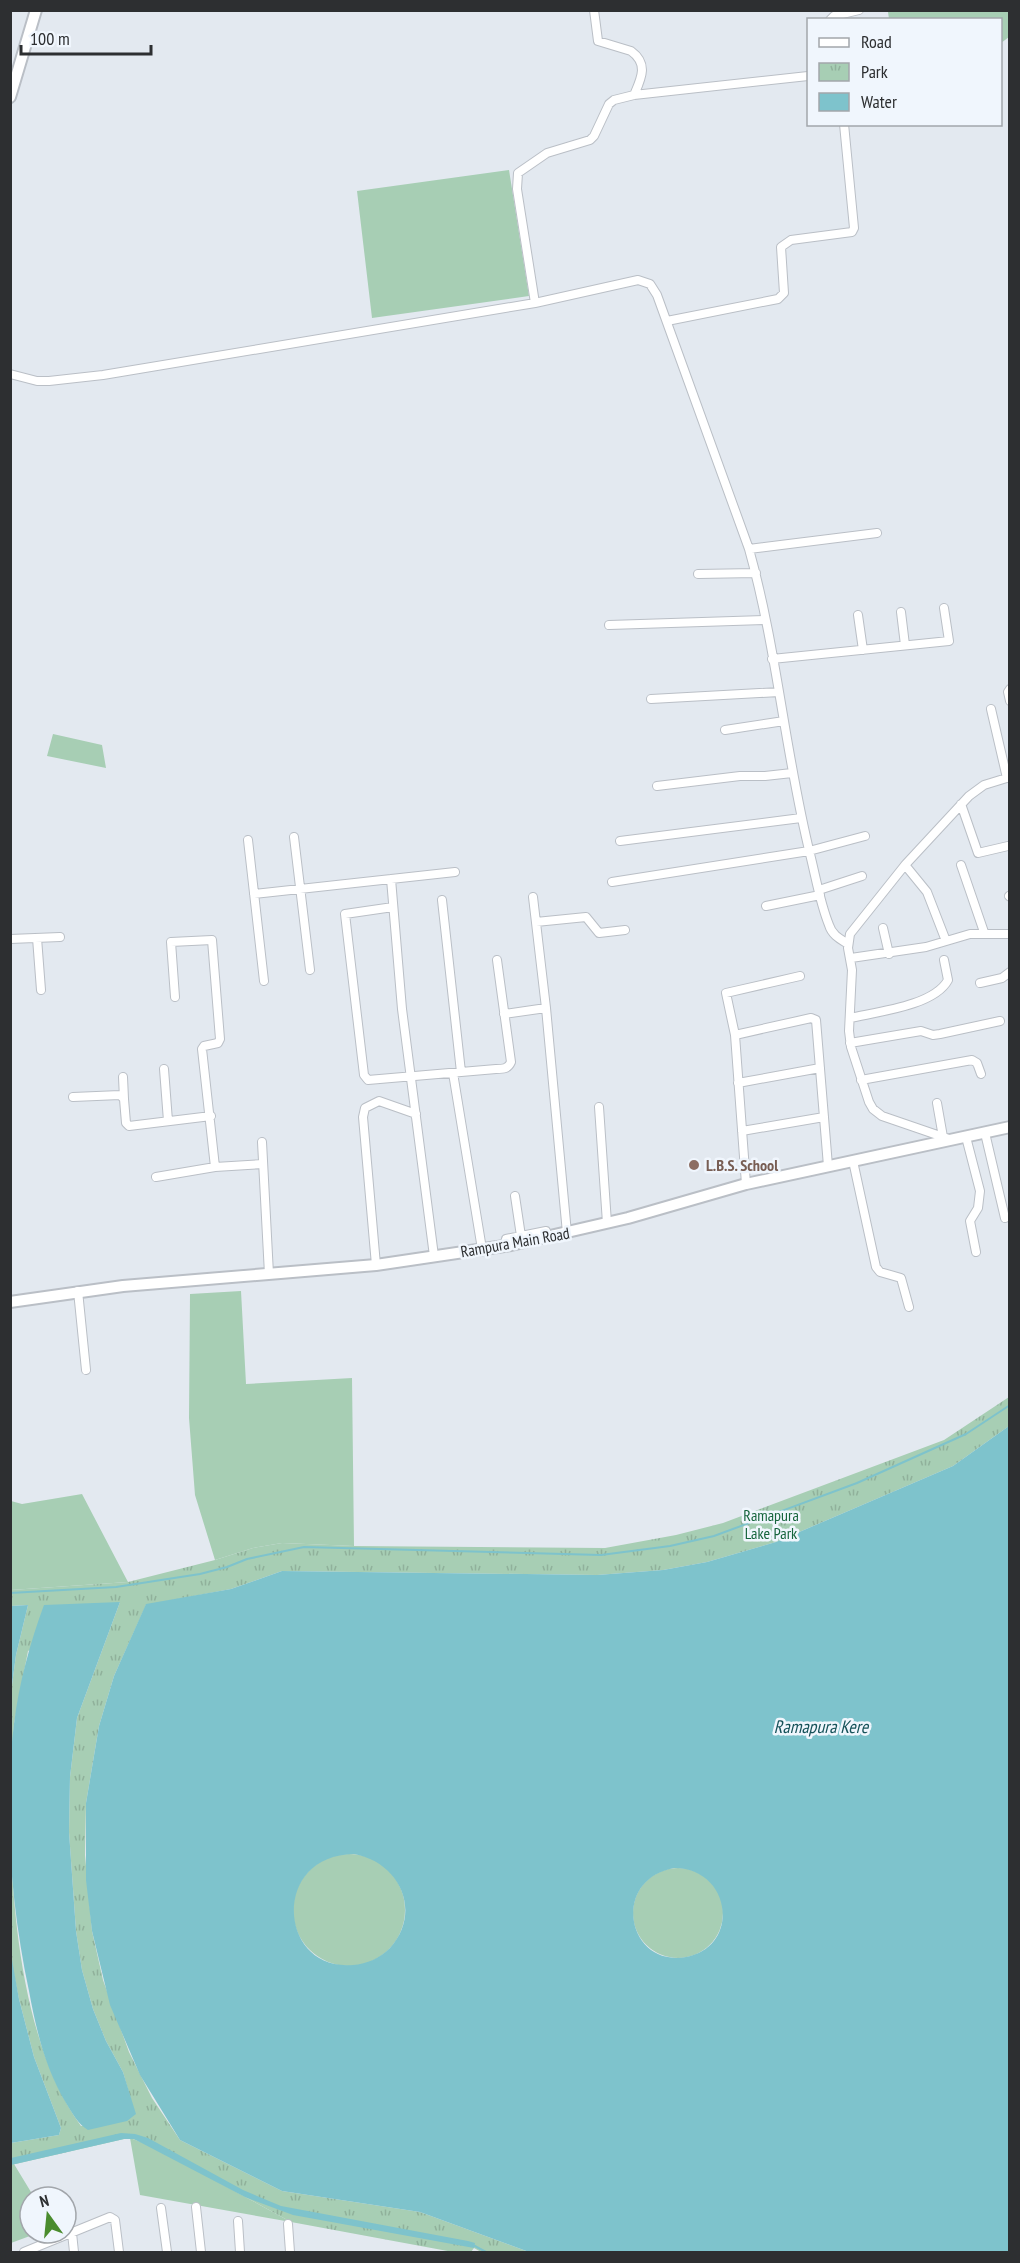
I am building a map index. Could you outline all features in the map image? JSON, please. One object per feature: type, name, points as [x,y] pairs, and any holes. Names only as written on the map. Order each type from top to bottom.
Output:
[{"type":"main road","points":[[10,98],[36,10]]},
{"type":"main road","name":"Rampura Main Road","points":[[10,1302],[78,1291],[376,1265],[505,1246],[628,1218],[746,1184],[948,1138],[966,1137],[1010,1127]]},
{"type":"street","points":[[594,10],[598,41],[631,51],[641,65],[643,75],[634,94]]},
{"type":"street","points":[[832,18],[859,10]]},
{"type":"street","points":[[535,303],[516,189],[518,173],[547,153],[590,140],[609,104],[614,100],[634,94],[807,76]]},
{"type":"street","points":[[667,321],[778,299],[784,293],[781,247],[783,244],[791,240],[852,232],[854,228],[844,126]]},
{"type":"street","points":[[10,374],[37,381],[103,375],[535,303],[638,280],[644,280],[650,284],[667,321],[749,549],[756,573],[801,818],[819,892],[832,932],[848,944]]},
{"type":"street","points":[[749,549],[877,533]]},
{"type":"street","points":[[698,574],[756,573]]},
{"type":"street","points":[[772,659],[949,641],[944,608]]},
{"type":"street","points":[[901,612],[905,645]]},
{"type":"street","points":[[858,615],[863,650]]},
{"type":"street","points":[[609,625],[765,620]]},
{"type":"street","points":[[1010,689],[1008,693],[1010,701]]},
{"type":"street","points":[[651,699],[779,692]]},
{"type":"street","points":[[948,1138],[882,1116],[868,1102],[850,1043],[851,958],[848,944],[853,928],[905,865],[961,804],[984,785],[1008,778],[991,709]]},
{"type":"street","points":[[725,730],[784,721]]},
{"type":"street","points":[[657,786],[740,776],[792,773]]},
{"type":"street","points":[[961,804],[978,853],[1008,846]]},
{"type":"street","points":[[620,841],[801,818]]},
{"type":"street","points":[[612,882],[809,851],[865,836]]},
{"type":"street","points":[[294,837],[309,970]]},
{"type":"street","points":[[248,840],[264,981]]},
{"type":"street","points":[[905,865],[927,892],[946,941]]},
{"type":"street","points":[[961,865],[984,932]]},
{"type":"street","points":[[254,894],[456,872]]},
{"type":"street","points":[[766,906],[819,892],[862,876]]},
{"type":"street","points":[[391,879],[411,1077],[434,1256]]},
{"type":"street","points":[[533,897],[567,1233]]},
{"type":"street","points":[[442,900],[457,1072],[482,1249]]},
{"type":"street","points":[[393,907],[345,914],[364,1075],[371,1081],[506,1068],[510,1065],[497,960]]},
{"type":"street","points":[[536,922],[586,917],[599,933],[625,930]]},
{"type":"street","points":[[883,928],[889,954]]},
{"type":"street","points":[[851,958],[926,947],[984,932],[1010,933]]},
{"type":"street","points":[[10,939],[60,937]]},
{"type":"street","points":[[37,938],[41,990]]},
{"type":"street","points":[[175,997],[171,942],[212,940],[220,1039],[218,1043],[204,1046],[202,1049],[215,1167]]},
{"type":"street","points":[[850,1018],[903,1006],[937,992],[945,986],[948,980],[944,960]]},
{"type":"street","points":[[980,983],[1002,978],[1010,972]]},
{"type":"street","points":[[746,1184],[735,1035],[726,993],[800,976]]},
{"type":"street","points":[[504,1014],[546,1008]]},
{"type":"street","points":[[735,1035],[814,1018],[816,1020],[828,1166]]},
{"type":"street","points":[[850,1043],[921,1031],[933,1035],[940,1034],[1000,1021]]},
{"type":"street","points":[[861,1080],[972,1060],[977,1063],[981,1074]]},
{"type":"street","points":[[738,1083],[820,1068]]},
{"type":"street","points":[[164,1069],[168,1121]]},
{"type":"street","points":[[123,1077],[126,1123],[129,1126],[211,1116]]},
{"type":"street","points":[[73,1097],[120,1095],[124,1099]]},
{"type":"street","points":[[376,1265],[363,1117],[365,1108],[379,1101],[416,1114]]},
{"type":"street","points":[[937,1103],[948,1138]]},
{"type":"street","points":[[599,1107],[607,1223]]},
{"type":"street","points":[[742,1131],[824,1117]]},
{"type":"street","points":[[985,1133],[1005,1218]]},
{"type":"street","points":[[966,1137],[980,1191],[978,1208],[970,1221],[976,1252]]},
{"type":"street","points":[[262,1142],[269,1274]]},
{"type":"street","points":[[853,1161],[876,1267],[880,1272],[901,1278],[909,1307]]},
{"type":"street","points":[[156,1177],[215,1167],[263,1164]]},
{"type":"street","points":[[515,1196],[521,1236]]},
{"type":"street","points":[[505,1246],[505,1240],[521,1236],[546,1231],[548,1237]]},
{"type":"street","points":[[78,1291],[86,1370]]},
{"type":"street","points":[[196,2207],[201,2253]]},
{"type":"street","points":[[161,2208],[167,2253]]},
{"type":"street","points":[[78,2231],[112,2217],[115,2220],[119,2253]]},
{"type":"street","points":[[238,2221],[240,2253]]},
{"type":"street","points":[[288,2224],[290,2253]]},
{"type":"street","points":[[24,2253],[43,2245]]},
{"type":"green space","points":[[893,10],[1009,11],[1009,37],[1002,42],[1002,18],[889,18],[888,12]]},
{"type":"green space","points":[[509,170],[529,296],[372,318],[357,191]]},
{"type":"green space","points":[[53,734],[102,745],[106,768],[47,756]]},
{"type":"green space","points":[[241,1291],[246,1384],[352,1378],[354,1546],[282,1543],[253,1548],[215,1560],[195,1495],[189,1418],[190,1294]]},
{"type":"green space","name":"Ramapura Lake Park","points":[[1009,1397],[1009,1426],[953,1466],[776,1542],[707,1562],[663,1570],[597,1575],[282,1571],[231,1589],[146,1605],[114,1676],[99,1726],[86,1803],[85,1855],[92,1931],[103,1980],[129,2052],[152,2098],[180,2140],[282,2191],[420,2212],[529,2252],[481,2252],[474,2248],[471,2252],[453,2252],[291,2222],[152,2146],[130,2138],[11,2165],[11,2143],[59,2135],[61,2128],[34,2057],[10,1954],[10,1829],[14,1904],[26,1984],[47,2060],[62,2095],[81,2126],[135,2114],[123,2072],[106,2041],[93,2009],[82,1970],[76,1931],[69,1832],[70,1777],[77,1718],[120,1602],[28,1651],[14,1724],[11,1769],[11,1692],[16,1655],[28,1605],[11,1606],[11,1590],[128,1582],[253,1548],[282,1543],[354,1546],[605,1548],[676,1535],[723,1523],[944,1440]]},
{"type":"green space","points":[[82,1494],[128,1582],[11,1590],[11,1501],[22,1504]]},
{"type":"green space","points":[[349,1854],[370,1859],[388,1871],[400,1889],[405,1910],[400,1931],[388,1949],[370,1961],[349,1966],[328,1961],[310,1949],[298,1931],[293,1910],[298,1889],[310,1871],[328,1859]]},
{"type":"green space","points":[[678,1868],[695,1871],[710,1881],[720,1896],[723,1913],[720,1930],[710,1945],[695,1955],[678,1958],[661,1955],[646,1945],[636,1930],[633,1913],[636,1896],[646,1881],[661,1871]]},
{"type":"green space","points":[[130,2138],[152,2146],[291,2222],[140,2195]]},
{"type":"green space","points":[[14,2164],[27,2185],[18,2185],[18,2240],[11,2243],[10,2165]]},
{"type":"water","name":"Ramapura Kere","points":[[1009,1426],[1009,2252],[529,2252],[420,2212],[282,2191],[180,2140],[140,2075],[110,2005],[92,1931],[86,1880],[86,1803],[99,1726],[114,1676],[146,1604],[231,1589],[282,1571],[597,1575],[663,1570],[707,1562],[776,1542],[953,1466]],"holes":[[[354,1854],[370,1859],[394,1878],[405,1904],[405,1919],[400,1934],[390,1948],[378,1958],[353,1965],[328,1962],[310,1951],[298,1933],[294,1912],[297,1891],[308,1873],[327,1859]],[[674,1868],[693,1871],[708,1880],[718,1894],[722,1909],[722,1924],[715,1939],[704,1950],[686,1957],[666,1957],[650,1949],[639,1937],[634,1921],[634,1904],[641,1889],[654,1876]]]},
{"type":"water","points":[[120,1602],[77,1718],[70,1777],[69,1832],[76,1931],[82,1970],[93,2009],[106,2041],[123,2072],[136,2114],[127,2121],[88,2130],[73,2114],[52,2076],[38,2034],[32,2005],[13,1892],[9,1824],[11,1757],[22,1678],[44,1605]]},
{"type":"water","points":[[28,1605],[16,1655],[11,1692],[11,1606]]},
{"type":"water","points":[[11,1954],[19,1999],[34,2057],[61,2128],[59,2135],[11,2143]]},
{"type":"water","points":[[121,2133],[148,2138],[243,2190],[281,2206],[468,2241],[475,2243],[474,2248],[293,2215],[245,2197],[134,2139],[124,2139],[11,2165],[11,2158]]},
{"type":"waterway","points":[[10,1593],[116,1587],[200,1574],[247,1559],[304,1547],[601,1555],[670,1546],[714,1536],[857,1483],[966,1434],[1010,1405]]},
{"type":"waterway","points":[[473,2245],[486,2252]]},
{"type":"place","name":"L.B.S. School","points":[[694,1165]]}]
